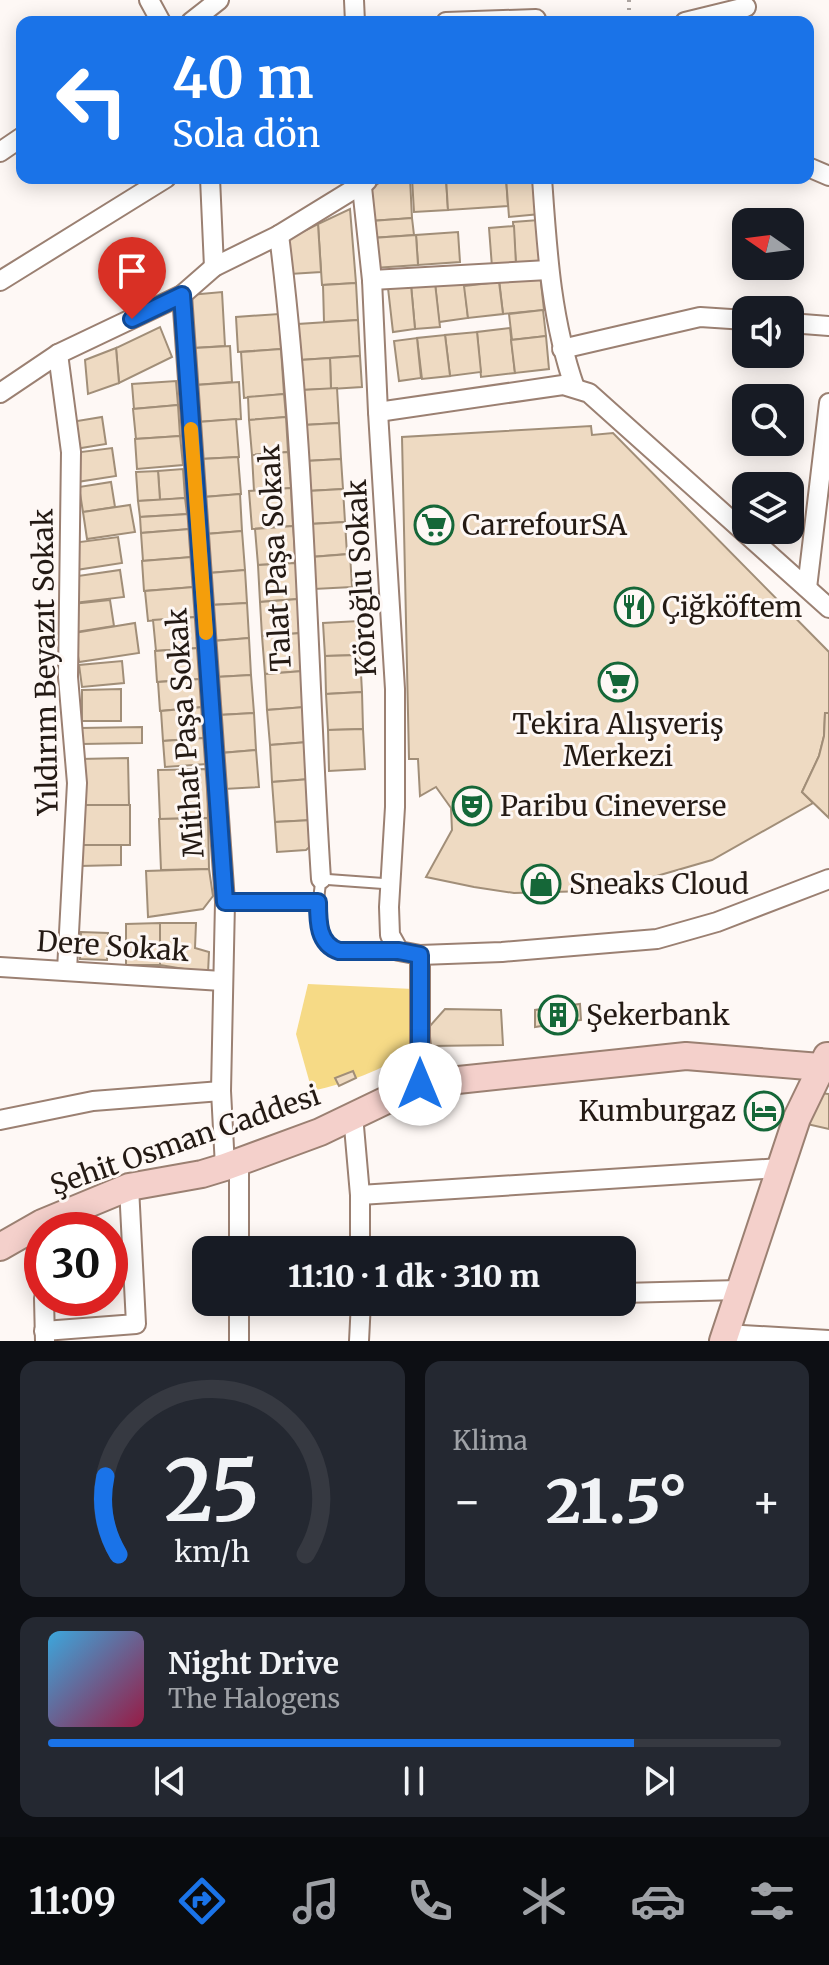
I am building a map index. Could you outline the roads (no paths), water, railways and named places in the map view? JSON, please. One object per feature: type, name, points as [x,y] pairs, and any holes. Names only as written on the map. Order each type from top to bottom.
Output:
[{"type":"street","points":[[199,16],[219,0]]},
{"type":"street","points":[[706,16],[747,10]]},
{"type":"street","points":[[513,16],[535,14]]},
{"type":"street","points":[[0,281],[156,184]]},
{"type":"street","points":[[210,184],[214,267]]},
{"type":"street","points":[[0,393],[58,354],[182,295],[214,267],[279,235],[359,184]]},
{"type":"street","name":"Köroğlu Sokak","points":[[364,184],[395,689],[390,935],[399,951]]},
{"type":"street","points":[[542,184],[548,270],[562,349],[575,388]]},
{"type":"street","name":"Talat Paşa Sokak","points":[[279,235],[288,310],[299,463],[321,879]]},
{"type":"street","points":[[372,280],[548,270]]},
{"type":"street","name":"Mithat Paşa Sokak","points":[[182,295],[225,902],[221,1091],[232,1164],[238,1236]]},
{"type":"street","points":[[562,349],[700,317],[732,319]]},
{"type":"street","points":[[804,324],[829,326]]},
{"type":"street","name":"Yıldırım Beyazıt Sokak","points":[[58,354],[71,452],[68,677],[77,783],[67,970]]},
{"type":"street","points":[[378,412],[563,385],[589,393],[829,608]]},
{"type":"street","points":[[807,588],[829,403]]},
{"type":"street","points":[[399,951],[420,955],[564,948],[657,939],[717,922],[826,879]]},
{"type":"street","points":[[420,955],[420,1084]]},
{"type":"street","name":"Dere Sokak","points":[[0,967],[222,981]]},
{"type":"street","name":"Şehit Osman Caddesi","points":[[73,1212],[129,1187],[202,1174],[320,1132],[420,1084],[686,1056],[825,1060]]},
{"type":"street","points":[[825,1060],[797,1118],[724,1337],[829,1340]]},
{"type":"street","points":[[0,1120],[93,1101],[221,1091]]},
{"type":"street","points":[[353,1115],[360,1236]]},
{"type":"street","points":[[360,1195],[780,1168]]},
{"type":"street","points":[[44,1336],[136,1324],[129,1187]]},
{"type":"street","name":"Şehit Osman Caddesi","points":[[0,1247],[24,1235]]},
{"type":"street","points":[[636,1293],[739,1290]]},
{"type":"street","points":[[239,1316],[239,1341]]},
{"type":"street","points":[[359,1341],[360,1316]]},
{"type":"lane","points":[[390,884],[321,879],[318,902],[320,934],[330,948],[339,951],[399,951]]},
{"type":"lane","points":[[225,902],[318,902]]},
{"type":"place","name":"CarrefourSA","points":[[434,525]]},
{"type":"place","name":"Çiğköftem","points":[[634,607]]},
{"type":"place","name":"Tekira Alışveriş Merkezi","points":[[618,682]]},
{"type":"place","name":"Paribu Cineverse","points":[[472,806]]},
{"type":"place","name":"Sneaks Cloud","points":[[541,884]]},
{"type":"place","name":"Şekerbank","points":[[558,1015]]},
{"type":"place","name":"Kumburgaz","points":[[764,1111]]}]
